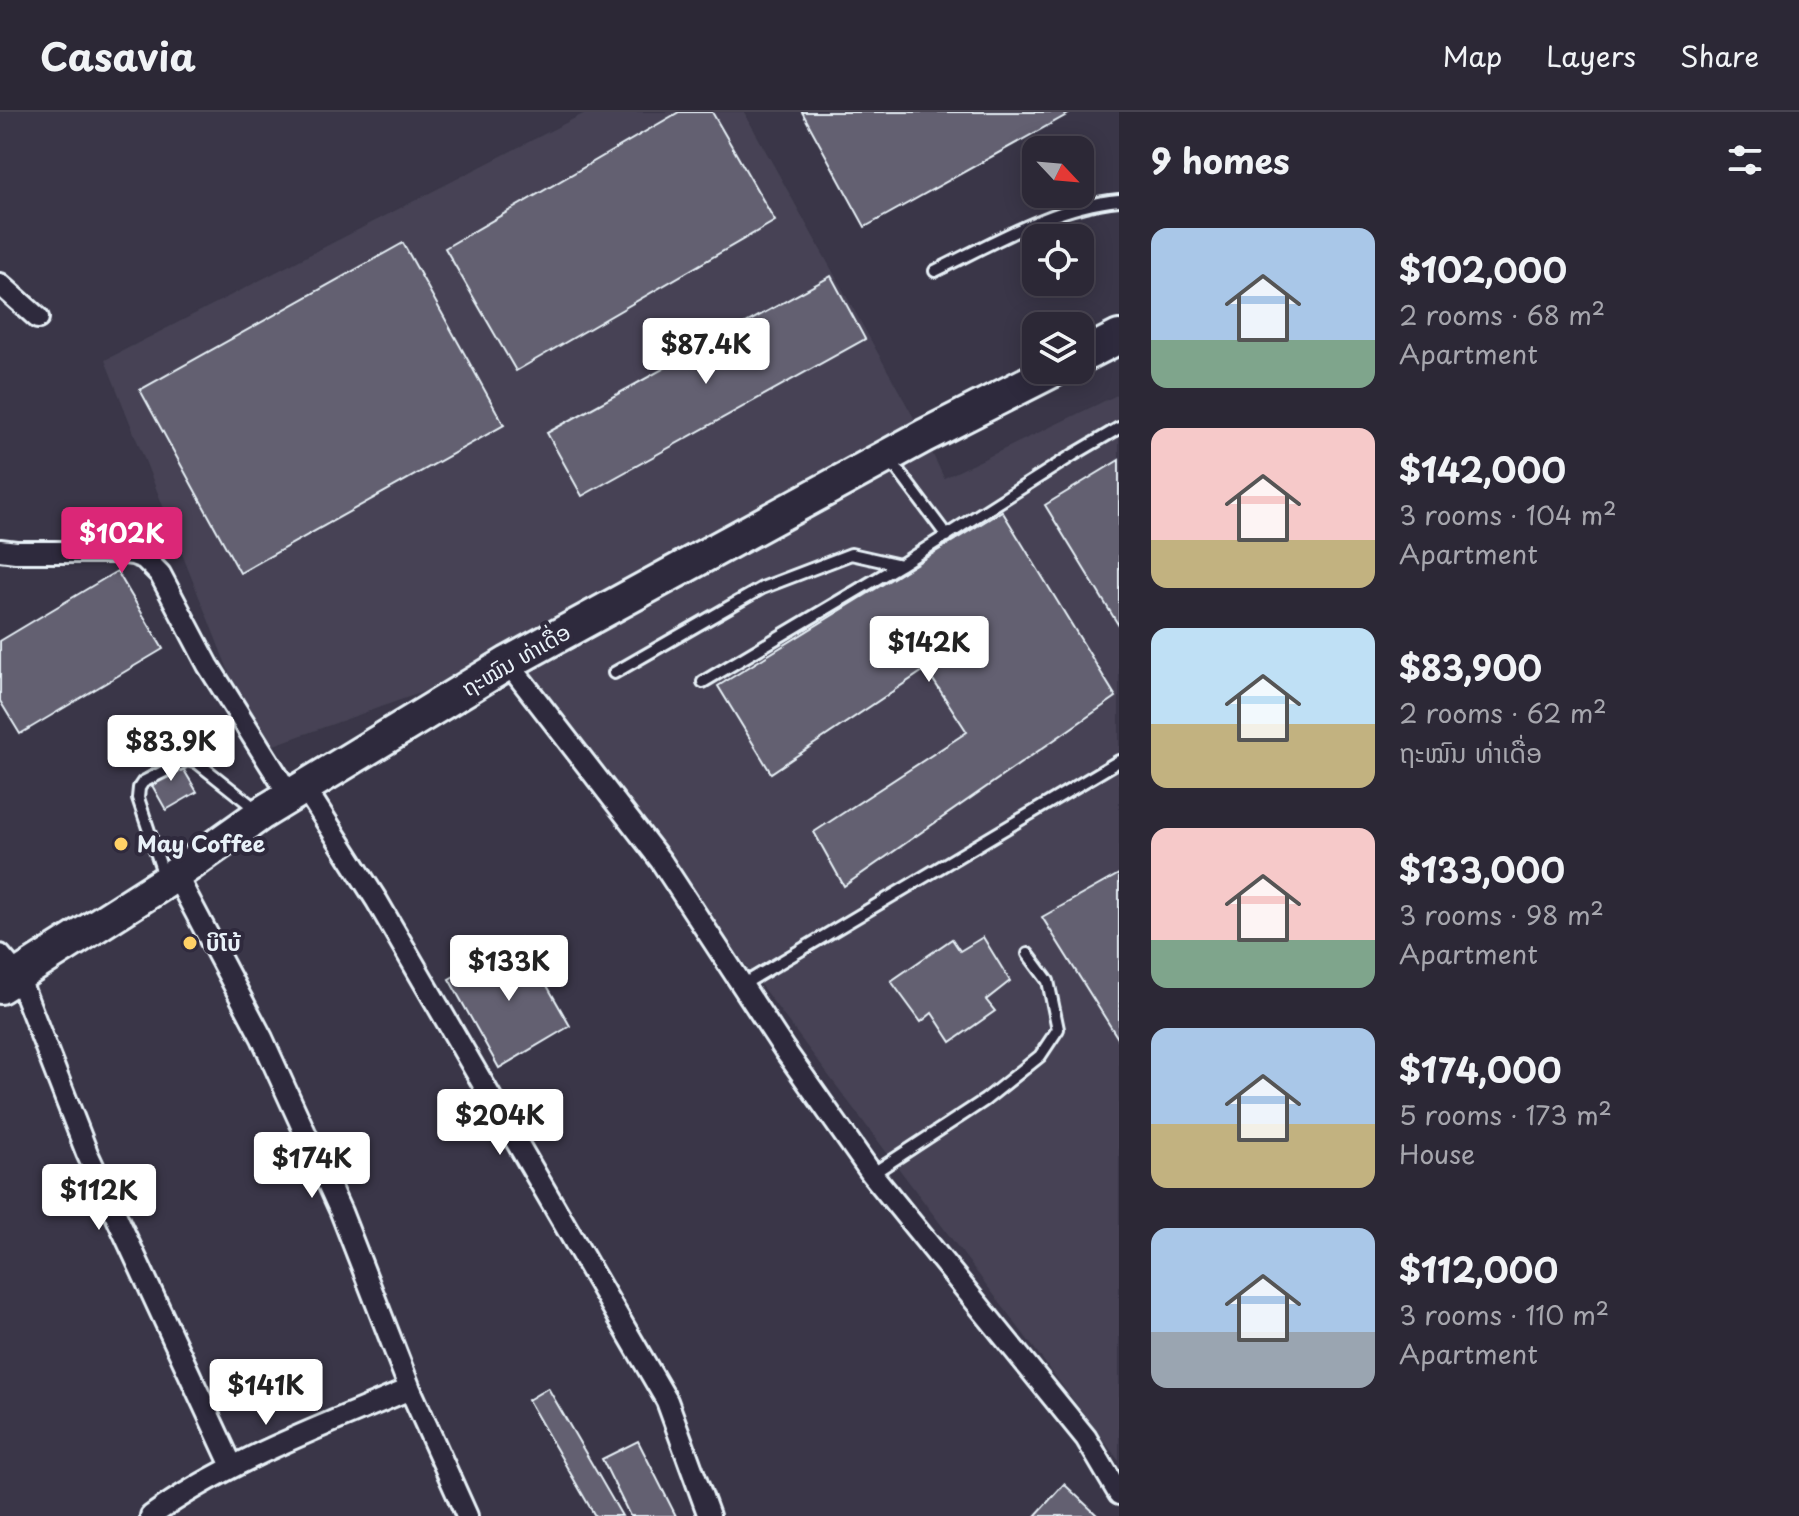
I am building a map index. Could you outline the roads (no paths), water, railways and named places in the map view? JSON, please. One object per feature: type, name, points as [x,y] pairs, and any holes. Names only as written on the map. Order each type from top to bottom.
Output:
[{"type":"main road","points":[[1094,350],[1119,337]]},
{"type":"main road","name":"ຖະໝົນ ທ່າເດື່ອ","points":[[6,973],[170,878],[262,813],[508,663],[887,456],[1027,384]]},
{"type":"street","points":[[0,284],[38,318]]},
{"type":"street","points":[[0,550],[133,554],[144,558],[160,574],[208,665],[377,901],[667,1401],[709,1516]]},
{"type":"street","points":[[508,663],[661,861],[784,1049],[872,1174],[1086,1438],[1119,1494]]},
{"type":"street","points":[[170,878],[262,1038],[341,1212],[410,1389],[467,1516]]},
{"type":"street","points":[[6,973],[232,1466]]},
{"type":"street","points":[[151,1516],[177,1497],[232,1466],[410,1389]]},
{"type":"lane","points":[[935,271],[1034,223],[1096,202],[1119,200]]},
{"type":"lane","points":[[703,682],[900,565],[1119,428]]},
{"type":"lane","points":[[887,456],[947,536]]},
{"type":"lane","points":[[614,673],[762,588],[836,559],[851,554],[900,565]]},
{"type":"lane","points":[[170,878],[138,798],[143,782],[187,760],[192,761],[203,766],[262,813]]},
{"type":"lane","points":[[742,985],[1119,761]]},
{"type":"lane","points":[[872,1174],[985,1100],[1040,1056],[1058,1029],[1048,981],[1028,954]]},
{"type":"place","name":"May Coffee","points":[[121,844]]},
{"type":"place","name":"ບິໂບ້","points":[[190,943]]}]
